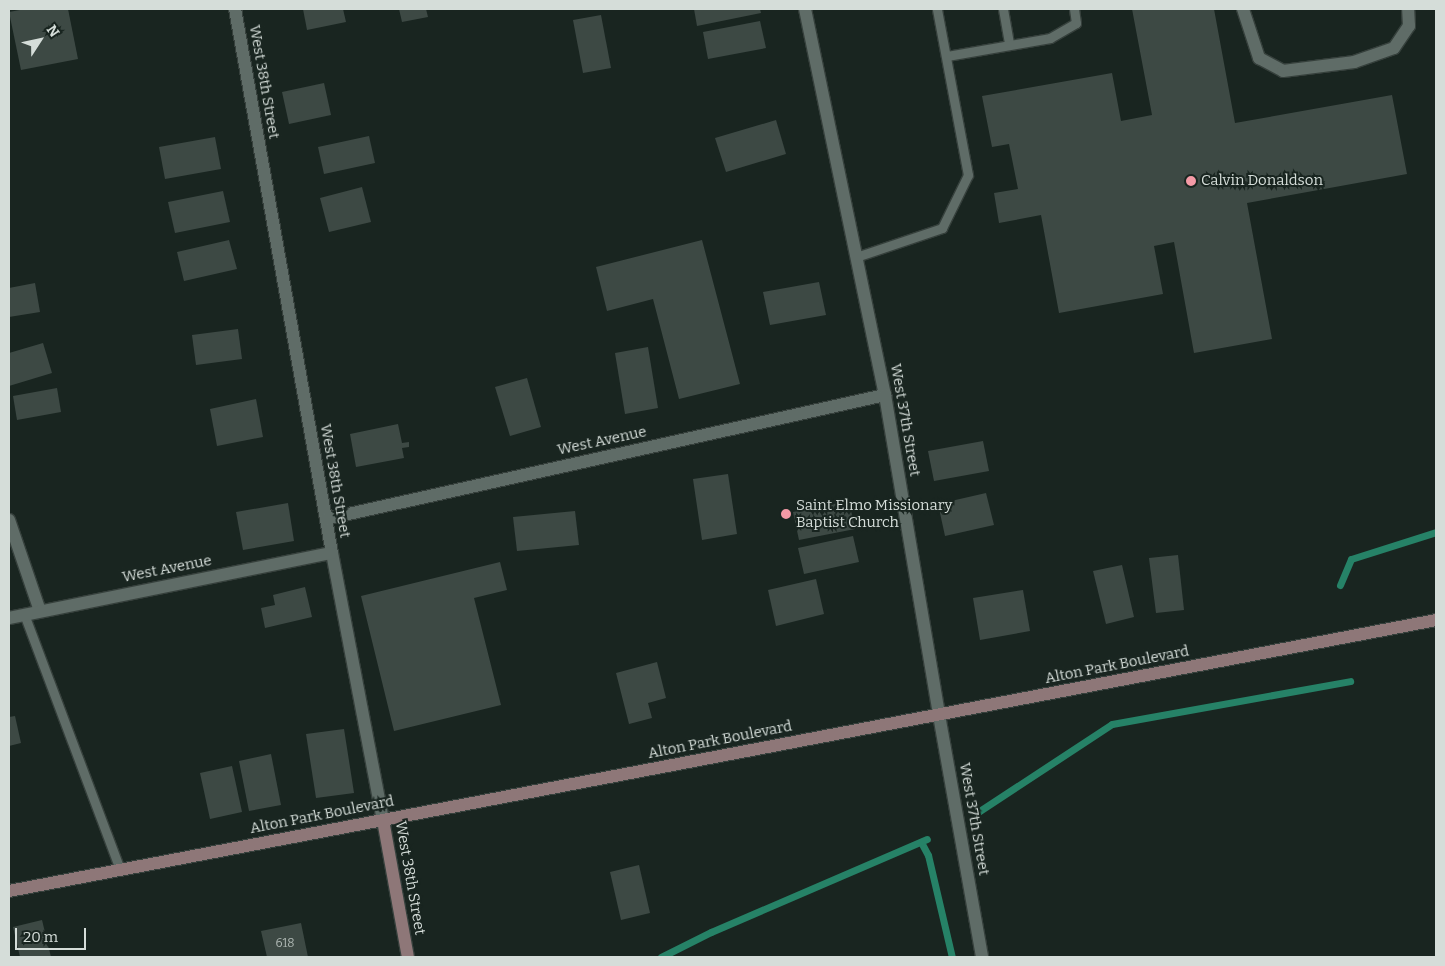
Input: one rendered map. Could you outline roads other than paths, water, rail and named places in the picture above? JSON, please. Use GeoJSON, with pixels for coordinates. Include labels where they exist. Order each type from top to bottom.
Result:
{"type":"FeatureCollection","features":[{"type":"Feature","properties":{"kind":"main road","name":"Alton Park Boulevard"},"geometry":{"type":"LineString","coordinates":[[9,891],[1436,620]]}},
{"type":"Feature","properties":{"kind":"main road","name":"West 38th Street"},"geometry":{"type":"LineString","coordinates":[[383,820],[408,957]]}},
{"type":"Feature","properties":{"kind":"street","name":"West 38th Street"},"geometry":{"type":"LineString","coordinates":[[235,9],[332,553],[383,820]]}},
{"type":"Feature","properties":{"kind":"street","name":"West 37th Street"},"geometry":{"type":"LineString","coordinates":[[805,9],[885,395],[982,957]]}},
{"type":"Feature","properties":{"kind":"street"},"geometry":{"type":"LineString","coordinates":[[1243,9],[1259,58],[1283,72],[1354,62],[1394,48],[1409,26],[1408,9]]}},
{"type":"Feature","properties":{"kind":"street","name":"West Avenue"},"geometry":{"type":"LineString","coordinates":[[326,519],[885,395]]}},
{"type":"Feature","properties":{"kind":"street"},"geometry":{"type":"LineString","coordinates":[[9,520],[40,611]]}},
{"type":"Feature","properties":{"kind":"street","name":"West Avenue"},"geometry":{"type":"LineString","coordinates":[[9,618],[332,553]]}},
{"type":"Feature","properties":{"kind":"lane"},"geometry":{"type":"LineString","coordinates":[[856,257],[942,228],[968,175],[937,9]]}},
{"type":"Feature","properties":{"kind":"lane"},"geometry":{"type":"LineString","coordinates":[[1003,9],[1009,44]]}},
{"type":"Feature","properties":{"kind":"lane"},"geometry":{"type":"LineString","coordinates":[[947,56],[1050,38],[1076,23],[1074,9]]}},
{"type":"Feature","properties":{"kind":"lane"},"geometry":{"type":"LineString","coordinates":[[24,614],[120,870]]}},
{"type":"Feature","properties":{"kind":"waterway"},"geometry":{"type":"LineString","coordinates":[[1340,585],[1351,559],[1436,532]]}},
{"type":"Feature","properties":{"kind":"waterway"},"geometry":{"type":"LineString","coordinates":[[978,812],[1112,724],[1350,681]]}},
{"type":"Feature","properties":{"kind":"waterway"},"geometry":{"type":"LineString","coordinates":[[661,957],[711,932],[927,839]]}},
{"type":"Feature","properties":{"kind":"waterway"},"geometry":{"type":"LineString","coordinates":[[921,842],[928,855],[952,957]]}},
{"type":"Feature","properties":{"kind":"place","name":"Calvin Donaldson"},"geometry":{"type":"Point","coordinates":[1191,181]}},
{"type":"Feature","properties":{"kind":"place","name":"Saint Elmo Missionary Baptist Church"},"geometry":{"type":"Point","coordinates":[786,514]}}]}
